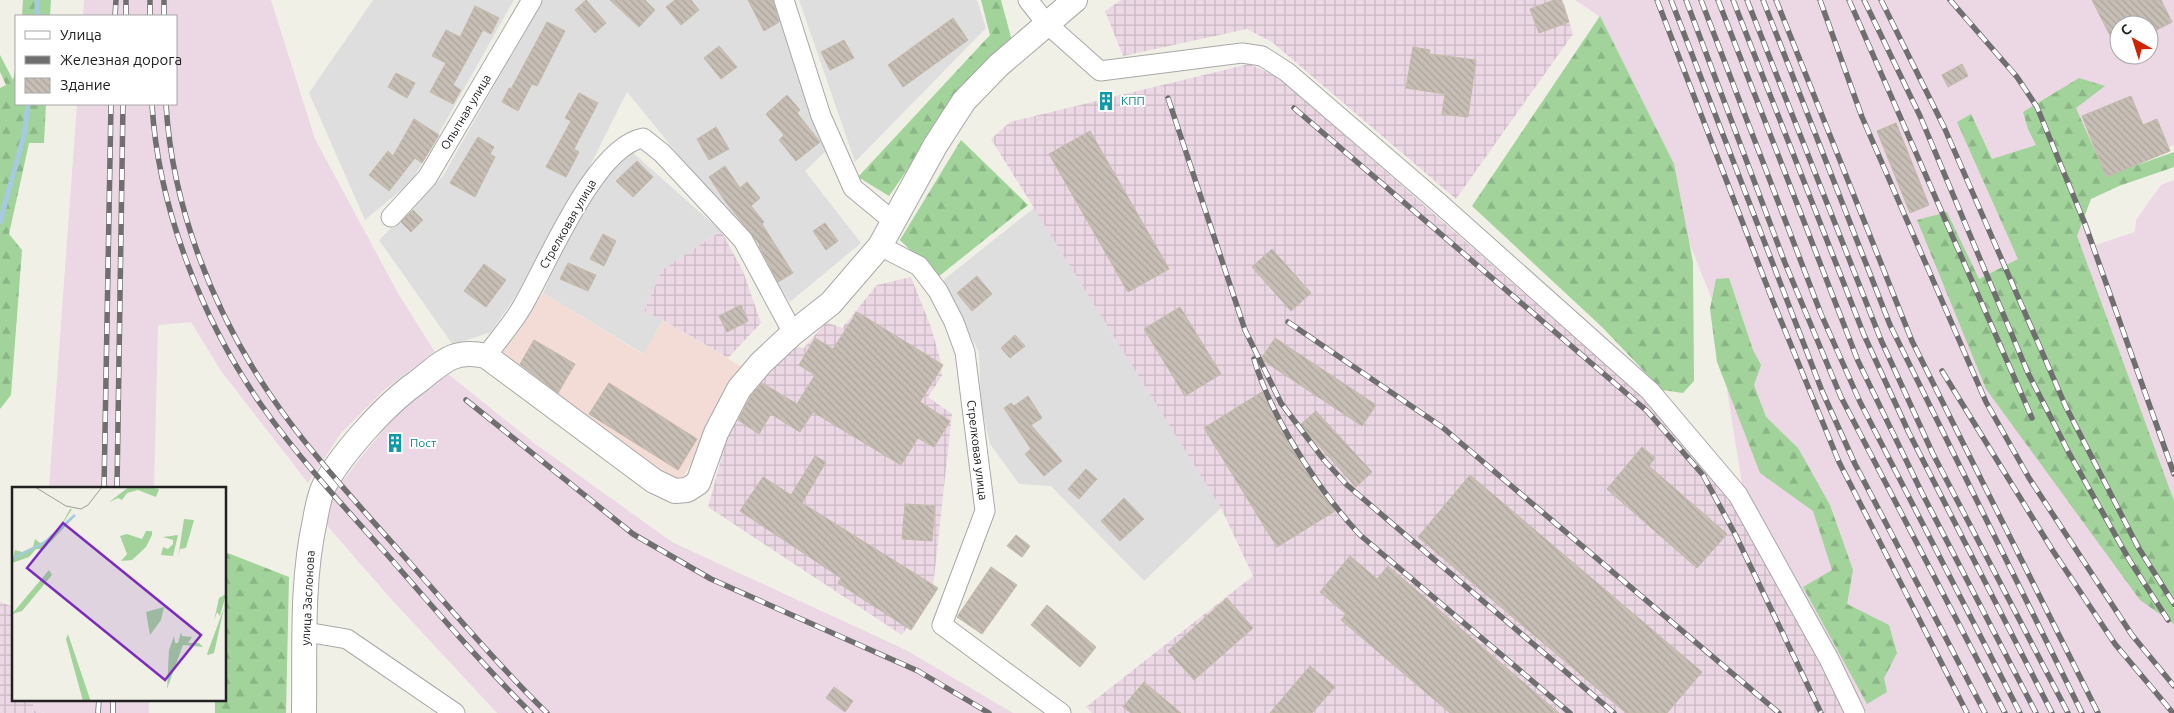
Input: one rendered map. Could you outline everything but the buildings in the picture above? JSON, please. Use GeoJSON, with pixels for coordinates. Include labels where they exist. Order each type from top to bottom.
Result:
{"type":"FeatureCollection","features":[{"type":"Feature","properties":{"kind":"street","name":"Опытная улица"},"geometry":{"type":"LineString","coordinates":[[391,217],[427,178],[532,0]]}},
{"type":"Feature","properties":{"kind":"street"},"geometry":{"type":"LineString","coordinates":[[784,0],[821,116],[853,188],[893,221]]}},
{"type":"Feature","properties":{"kind":"street"},"geometry":{"type":"LineString","coordinates":[[1028,0],[1046,23],[1100,71],[1242,53],[1262,56],[1294,78],[1438,202],[1650,391],[1738,495],[1829,659],[1855,713]]}},
{"type":"Feature","properties":{"kind":"street"},"geometry":{"type":"LineString","coordinates":[[486,356],[654,481],[675,490],[687,490],[698,483],[716,433],[739,389],[793,333],[831,302],[880,246],[935,146],[964,101],[999,65],[1075,0]]}},
{"type":"Feature","properties":{"kind":"street","name":"Стрелковая улица"},"geometry":{"type":"LineString","coordinates":[[486,356],[521,309],[588,184],[624,145],[643,138],[662,153],[743,240],[793,333]]}},
{"type":"Feature","properties":{"kind":"street","name":"Стрелковая улица"},"geometry":{"type":"LineString","coordinates":[[880,246],[919,266],[938,291],[950,314],[965,352],[985,511],[942,625],[1061,713]]}},
{"type":"Feature","properties":{"kind":"street","name":"улица Заслонова"},"geometry":{"type":"LineString","coordinates":[[304,713],[308,557],[318,507],[325,485],[356,442],[391,404],[438,367],[458,354],[469,352],[486,356]]}},
{"type":"Feature","properties":{"kind":"street"},"geometry":{"type":"LineString","coordinates":[[306,632],[347,639],[455,713]]}},
{"type":"Feature","properties":{"kind":"shaded area"},"geometry":{"type":"Polygon","coordinates":[[[84,0],[271,0],[315,139],[399,295],[435,352],[385,389],[341,433],[308,483],[221,371],[191,322],[158,325],[154,487],[49,487],[77,105],[178,105],[178,15],[83,15],[84,0]]]}},
{"type":"Feature","properties":{"kind":"shaded area"},"geometry":{"type":"Polygon","coordinates":[[[373,0],[514,0],[412,181],[365,220],[309,93],[373,0]]]}},
{"type":"Feature","properties":{"kind":"shaded area"},"geometry":{"type":"Polygon","coordinates":[[[543,0],[772,0],[792,49],[826,151],[805,171],[861,243],[790,302],[722,208],[627,92],[549,248],[491,332],[453,345],[379,240],[443,176],[543,0]]]}},
{"type":"Feature","properties":{"kind":"shaded area"},"geometry":{"type":"Polygon","coordinates":[[[799,0],[977,0],[986,28],[855,162],[799,0]]]}},
{"type":"Feature","properties":{"kind":"shaded area"},"geometry":{"type":"Polygon","coordinates":[[[1121,0],[1563,0],[1573,34],[1456,199],[1272,42],[1247,29],[1123,56],[1105,11],[1121,0]]]}},
{"type":"Feature","properties":{"kind":"shaded area"},"geometry":{"type":"Polygon","coordinates":[[[1575,0],[2174,0],[2174,145],[2074,184],[2096,245],[2135,232],[2136,220],[2161,185],[2174,180],[2174,713],[1867,713],[1743,490],[1727,390],[1725,333],[1600,17],[1575,0]]]}},
{"type":"Feature","properties":{"kind":"shaded area"},"geometry":{"type":"Polygon","coordinates":[[[1249,64],[1278,77],[1647,401],[1727,493],[1827,672],[1844,713],[1092,713],[1086,707],[1253,576],[1221,508],[991,139],[1010,122],[1249,64]]]}},
{"type":"Feature","properties":{"kind":"shaded area"},"geometry":{"type":"Polygon","coordinates":[[[631,151],[721,231],[662,270],[644,311],[663,320],[644,354],[543,293],[592,186],[631,151]]]}},
{"type":"Feature","properties":{"kind":"shaded area"},"geometry":{"type":"Polygon","coordinates":[[[1035,207],[1221,508],[1144,581],[1051,486],[1019,484],[990,444],[981,405],[979,352],[941,282],[1035,207]]]}},
{"type":"Feature","properties":{"kind":"shaded area"},"geometry":{"type":"Polygon","coordinates":[[[721,231],[743,271],[761,323],[728,358],[644,311],[662,270],[721,231]]]}},
{"type":"Feature","properties":{"kind":"shaded area"},"geometry":{"type":"Polygon","coordinates":[[[911,277],[931,327],[940,359],[942,376],[928,397],[952,414],[933,587],[902,635],[708,507],[728,434],[755,387],[789,346],[804,348],[826,322],[842,328],[877,285],[911,277]]]}},
{"type":"Feature","properties":{"kind":"shaded area"},"geometry":{"type":"Polygon","coordinates":[[[543,293],[643,354],[663,320],[747,370],[678,485],[495,361],[543,293]]]}},
{"type":"Feature","properties":{"kind":"shaded area"},"geometry":{"type":"Polygon","coordinates":[[[447,373],[534,443],[672,542],[906,650],[1013,713],[497,713],[391,599],[317,514],[405,405],[447,373]]]}},
{"type":"Feature","properties":{"kind":"shaded area"},"geometry":{"type":"Polygon","coordinates":[[[0,602],[12,606],[12,700],[35,700],[32,710],[46,713],[0,713],[0,602]]]}},
{"type":"Feature","properties":{"kind":"shaded area"},"geometry":{"type":"Polygon","coordinates":[[[35,700],[149,700],[149,713],[46,713],[32,710],[35,700]]]}},
{"type":"Feature","properties":{"kind":"green space"},"geometry":{"type":"Polygon","coordinates":[[[23,0],[51,0],[50,15],[22,15],[23,0]]]}},
{"type":"Feature","properties":{"kind":"green space"},"geometry":{"type":"Polygon","coordinates":[[[981,0],[1001,0],[1012,41],[951,107],[889,196],[858,177],[990,35],[981,0]]]}},
{"type":"Feature","properties":{"kind":"green space"},"geometry":{"type":"Polygon","coordinates":[[[1600,16],[1674,164],[1693,262],[1694,381],[1683,393],[1662,390],[1602,327],[1472,206],[1600,16]]]}},
{"type":"Feature","properties":{"kind":"green space"},"geometry":{"type":"Polygon","coordinates":[[[0,55],[13,80],[15,71],[15,105],[46,105],[44,143],[29,143],[9,234],[22,250],[11,395],[0,409],[0,88],[6,85],[0,72],[0,55]]]}},
{"type":"Feature","properties":{"kind":"green space"},"geometry":{"type":"Polygon","coordinates":[[[2079,78],[2105,86],[2076,108],[2106,176],[2174,152],[2174,167],[2119,186],[2091,199],[2077,236],[2174,501],[2174,624],[2140,600],[1986,389],[1917,220],[1947,212],[1979,279],[2018,259],[1957,122],[1971,114],[1992,159],[2036,145],[2028,129],[2023,112],[2079,78]]]}},
{"type":"Feature","properties":{"kind":"green space"},"geometry":{"type":"Polygon","coordinates":[[[961,140],[1028,205],[938,277],[900,240],[961,140]]]}},
{"type":"Feature","properties":{"kind":"green space"},"geometry":{"type":"Polygon","coordinates":[[[1729,278],[1753,350],[1761,365],[1754,385],[1766,417],[1798,448],[1830,505],[1853,570],[1847,604],[1889,625],[1897,653],[1884,678],[1887,692],[1867,704],[1803,587],[1832,570],[1813,511],[1760,473],[1717,362],[1710,309],[1716,279],[1729,278]]]}},
{"type":"Feature","properties":{"kind":"green space"},"geometry":{"type":"Polygon","coordinates":[[[226,552],[289,577],[286,713],[215,713],[215,700],[226,700],[226,552]]]}},
{"type":"Feature","properties":{"kind":"waterway"},"geometry":{"type":"LineString","coordinates":[[37,0],[37,15]]}},
{"type":"Feature","properties":{"kind":"waterway"},"geometry":{"type":"LineString","coordinates":[[0,222],[24,135],[28,105]]}},
{"type":"Feature","properties":{"kind":"railway"},"geometry":{"type":"LineString","coordinates":[[115,15],[116,0]]}},
{"type":"Feature","properties":{"kind":"railway"},"geometry":{"type":"LineString","coordinates":[[126,0],[126,15]]}},
{"type":"Feature","properties":{"kind":"railway"},"geometry":{"type":"LineString","coordinates":[[150,0],[150,15]]}},
{"type":"Feature","properties":{"kind":"railway"},"geometry":{"type":"LineString","coordinates":[[164,0],[164,15]]}},
{"type":"Feature","properties":{"kind":"railway"},"geometry":{"type":"LineString","coordinates":[[1657,0],[1772,299],[1839,462],[1967,713]]}},
{"type":"Feature","properties":{"kind":"railway"},"geometry":{"type":"LineString","coordinates":[[1671,0],[1822,391],[1855,464],[1985,713]]}},
{"type":"Feature","properties":{"kind":"railway"},"geometry":{"type":"LineString","coordinates":[[1686,0],[1785,263],[1841,397],[2005,713]]}},
{"type":"Feature","properties":{"kind":"railway"},"geometry":{"type":"LineString","coordinates":[[1701,0],[1821,314],[1860,402],[2020,713]]}},
{"type":"Feature","properties":{"kind":"railway"},"geometry":{"type":"LineString","coordinates":[[1718,0],[1858,361],[1922,493],[2036,713]]}},
{"type":"Feature","properties":{"kind":"railway"},"geometry":{"type":"LineString","coordinates":[[1733,0],[1864,335],[1909,433],[2052,713]]}},
{"type":"Feature","properties":{"kind":"railway"},"geometry":{"type":"LineString","coordinates":[[1747,0],[1881,340],[1933,454],[2068,713]]}},
{"type":"Feature","properties":{"kind":"railway"},"geometry":{"type":"LineString","coordinates":[[1763,0],[1890,325],[2082,713]]}},
{"type":"Feature","properties":{"kind":"railway"},"geometry":{"type":"LineString","coordinates":[[1776,0],[1912,341],[2098,713]]}},
{"type":"Feature","properties":{"kind":"railway"},"geometry":{"type":"LineString","coordinates":[[1820,0],[1862,117],[1986,402],[2029,478],[2132,635],[2174,686]]}},
{"type":"Feature","properties":{"kind":"railway"},"geometry":{"type":"LineString","coordinates":[[1849,0],[2032,418]]}},
{"type":"Feature","properties":{"kind":"railway"},"geometry":{"type":"LineString","coordinates":[[1864,0],[1920,116],[2028,373],[2069,453],[2130,561],[2168,620]]}},
{"type":"Feature","properties":{"kind":"railway"},"geometry":{"type":"LineString","coordinates":[[1881,0],[1944,127],[2066,407],[2138,547],[2174,604]]}},
{"type":"Feature","properties":{"kind":"railway"},"geometry":{"type":"LineString","coordinates":[[1950,0],[2017,77],[2037,107],[2085,224],[2174,474]]}},
{"type":"Feature","properties":{"kind":"railway"},"geometry":{"type":"LineString","coordinates":[[1168,98],[1245,330],[1281,403],[1324,460],[1347,485],[1614,713]]}},
{"type":"Feature","properties":{"kind":"railway"},"geometry":{"type":"LineString","coordinates":[[104,487],[111,105]]}},
{"type":"Feature","properties":{"kind":"railway"},"geometry":{"type":"LineString","coordinates":[[117,487],[123,105]]}},
{"type":"Feature","properties":{"kind":"railway"},"geometry":{"type":"LineString","coordinates":[[152,105],[163,183],[174,223],[202,300],[240,373],[292,446],[324,484],[495,676],[531,713]]}},
{"type":"Feature","properties":{"kind":"railway"},"geometry":{"type":"LineString","coordinates":[[166,105],[170,143],[177,181],[199,257],[231,329],[250,363],[286,417],[334,477],[491,655],[547,713]]}},
{"type":"Feature","properties":{"kind":"railway"},"geometry":{"type":"LineString","coordinates":[[1294,108],[1647,411],[1703,475],[1735,534],[1821,713]]}},
{"type":"Feature","properties":{"kind":"railway"},"geometry":{"type":"LineString","coordinates":[[1288,322],[1442,427],[1779,713]]}},
{"type":"Feature","properties":{"kind":"railway"},"geometry":{"type":"LineString","coordinates":[[1254,359],[1272,405],[1284,429],[1313,475],[1360,535],[1570,713]]}},
{"type":"Feature","properties":{"kind":"railway"},"geometry":{"type":"LineString","coordinates":[[1942,371],[2053,551],[2115,644],[2173,713]]}},
{"type":"Feature","properties":{"kind":"railway"},"geometry":{"type":"LineString","coordinates":[[466,400],[633,534],[711,579],[918,671],[989,713]]}},
{"type":"Feature","properties":{"kind":"railway"},"geometry":{"type":"LineString","coordinates":[[98,713],[99,700]]}},
{"type":"Feature","properties":{"kind":"railway"},"geometry":{"type":"LineString","coordinates":[[113,700],[113,713]]}},
{"type":"Feature","properties":{"kind":"place","name":"КПП"},"geometry":{"type":"Point","coordinates":[1106,101]}},
{"type":"Feature","properties":{"kind":"place","name":"Пост"},"geometry":{"type":"Point","coordinates":[395,443]}}]}
